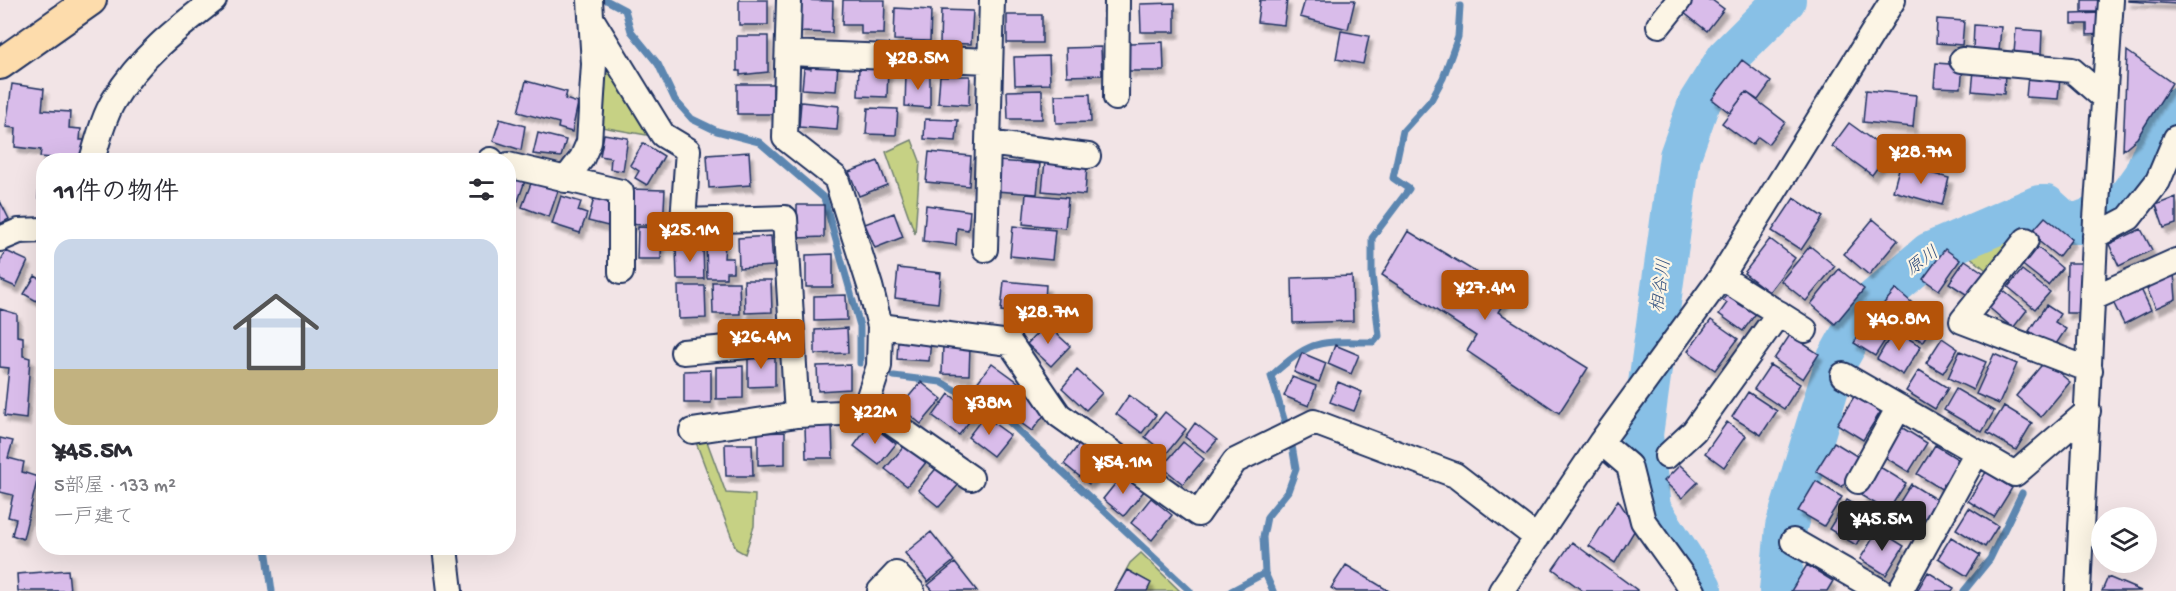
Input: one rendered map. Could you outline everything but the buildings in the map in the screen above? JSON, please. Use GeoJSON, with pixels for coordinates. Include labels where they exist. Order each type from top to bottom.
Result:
{"type":"FeatureCollection","features":[{"type":"Feature","properties":{"kind":"main road"},"geometry":{"type":"LineString","coordinates":[[0,64],[91,0]]}},
{"type":"Feature","properties":{"kind":"street"},"geometry":{"type":"LineString","coordinates":[[94,153],[113,101],[135,70],[163,38],[214,0]]}},
{"type":"Feature","properties":{"kind":"street"},"geometry":{"type":"LineString","coordinates":[[692,431],[797,415],[864,412],[879,366],[880,326],[870,286],[836,178],[785,138],[789,0]]}},
{"type":"Feature","properties":{"kind":"street"},"geometry":{"type":"LineString","coordinates":[[985,249],[992,0]]}},
{"type":"Feature","properties":{"kind":"street"},"geometry":{"type":"LineString","coordinates":[[1116,98],[1117,0]]}},
{"type":"Feature","properties":{"kind":"street"},"geometry":{"type":"LineString","coordinates":[[1659,26],[1679,0]]}},
{"type":"Feature","properties":{"kind":"street"},"geometry":{"type":"LineString","coordinates":[[1501,591],[1601,442],[1721,277],[1893,0]]}},
{"type":"Feature","properties":{"kind":"street"},"geometry":{"type":"LineString","coordinates":[[2078,591],[2096,224],[2111,0]]}},
{"type":"Feature","properties":{"kind":"street"},"geometry":{"type":"LineString","coordinates":[[565,180],[582,158],[588,142],[594,64],[591,9]]}},
{"type":"Feature","properties":{"kind":"street"},"geometry":{"type":"LineString","coordinates":[[591,9],[663,135],[688,150],[682,221],[785,218],[797,415]]}},
{"type":"Feature","properties":{"kind":"street"},"geometry":{"type":"LineString","coordinates":[[788,53],[990,61]]}},
{"type":"Feature","properties":{"kind":"street"},"geometry":{"type":"LineString","coordinates":[[1962,60],[2072,70],[2104,98]]}},
{"type":"Feature","properties":{"kind":"street"},"geometry":{"type":"LineString","coordinates":[[2096,224],[2129,218],[2158,181],[2176,138]]}},
{"type":"Feature","properties":{"kind":"street"},"geometry":{"type":"LineString","coordinates":[[988,143],[1088,156]]}},
{"type":"Feature","properties":{"kind":"street"},"geometry":{"type":"LineString","coordinates":[[516,167],[621,192],[621,272]]}},
{"type":"Feature","properties":{"kind":"street"},"geometry":{"type":"LineString","coordinates":[[0,239],[19,231],[36,230]]}},
{"type":"Feature","properties":{"kind":"street"},"geometry":{"type":"LineString","coordinates":[[2026,240],[1962,321],[2090,370]]}},
{"type":"Feature","properties":{"kind":"street"},"geometry":{"type":"LineString","coordinates":[[2093,298],[2176,261]]}},
{"type":"Feature","properties":{"kind":"street"},"geometry":{"type":"LineString","coordinates":[[1721,277],[1805,330]]}},
{"type":"Feature","properties":{"kind":"street"},"geometry":{"type":"LineString","coordinates":[[1667,456],[1694,431],[1779,313]]}},
{"type":"Feature","properties":{"kind":"street"},"geometry":{"type":"LineString","coordinates":[[880,326],[1010,343],[1059,415],[1198,514],[1234,461],[1314,422],[1455,475],[1537,538]]}},
{"type":"Feature","properties":{"kind":"street"},"geometry":{"type":"LineString","coordinates":[[683,352],[792,342]]}},
{"type":"Feature","properties":{"kind":"street"},"geometry":{"type":"LineString","coordinates":[[1843,375],[2015,474],[2088,411]]}},
{"type":"Feature","properties":{"kind":"street"},"geometry":{"type":"LineString","coordinates":[[866,405],[971,478]]}},
{"type":"Feature","properties":{"kind":"street"},"geometry":{"type":"LineString","coordinates":[[1858,481],[1899,407]]}},
{"type":"Feature","properties":{"kind":"street"},"geometry":{"type":"LineString","coordinates":[[1601,442],[1629,466],[1643,521],[1693,591]]}},
{"type":"Feature","properties":{"kind":"street"},"geometry":{"type":"LineString","coordinates":[[1900,591],[1977,452]]}},
{"type":"Feature","properties":{"kind":"street"},"geometry":{"type":"LineString","coordinates":[[1793,540],[1880,591]]}},
{"type":"Feature","properties":{"kind":"street"},"geometry":{"type":"LineString","coordinates":[[446,555],[450,591]]}},
{"type":"Feature","properties":{"kind":"street"},"geometry":{"type":"LineString","coordinates":[[880,591],[896,574],[912,591]]}},
{"type":"Feature","properties":{"kind":"green space"},"geometry":{"type":"Polygon","coordinates":[[[600,52],[652,136],[602,127],[600,52]]]}},
{"type":"Feature","properties":{"kind":"green space"},"geometry":{"type":"Polygon","coordinates":[[[912,140],[920,161],[915,234],[886,152],[912,140]]]}},
{"type":"Feature","properties":{"kind":"green space"},"geometry":{"type":"Polygon","coordinates":[[[2026,224],[1986,270],[1962,250],[2026,224]]]}},
{"type":"Feature","properties":{"kind":"green space"},"geometry":{"type":"Polygon","coordinates":[[[705,436],[726,493],[755,495],[754,526],[745,554],[736,549],[694,437],[705,436]]]}},
{"type":"Feature","properties":{"kind":"green space"},"geometry":{"type":"Polygon","coordinates":[[[1141,553],[1180,591],[1115,591],[1130,563],[1141,553]]]}},
{"type":"Feature","properties":{"kind":"waterway"},"geometry":{"type":"LineString","coordinates":[[606,0],[625,10],[631,31],[658,64],[675,100],[692,119],[717,131],[759,142],[824,198],[860,326],[860,363]]}},
{"type":"Feature","properties":{"kind":"waterway","name":"相谷川"},"geometry":{"type":"LineString","coordinates":[[1701,588],[1650,509],[1642,435],[1680,156],[1699,103],[1728,57],[1785,0]]}},
{"type":"Feature","properties":{"kind":"waterway"},"geometry":{"type":"LineString","coordinates":[[1287,429],[1271,376],[1297,354],[1318,344],[1374,342],[1379,336],[1372,274],[1372,238],[1409,189],[1393,178],[1403,131],[1431,100],[1443,78],[1458,37],[1460,6]]}},
{"type":"Feature","properties":{"kind":"waterway","name":"原川"},"geometry":{"type":"LineString","coordinates":[[1780,591],[1786,527],[1836,362],[1866,308],[1930,253],[2039,206],[2046,206],[2065,223],[2079,223],[2122,207],[2144,176],[2169,114],[2176,109]]}},
{"type":"Feature","properties":{"kind":"waterway"},"geometry":{"type":"LineString","coordinates":[[894,376],[941,382],[1007,420],[1190,591]]}},
{"type":"Feature","properties":{"kind":"waterway"},"geometry":{"type":"LineString","coordinates":[[1265,573],[1263,537],[1267,517],[1288,491],[1296,469],[1291,440]]}},
{"type":"Feature","properties":{"kind":"waterway"},"geometry":{"type":"LineString","coordinates":[[1964,591],[1990,559],[2022,493]]}},
{"type":"Feature","properties":{"kind":"waterway"},"geometry":{"type":"LineString","coordinates":[[267,555],[272,591]]}},
{"type":"Feature","properties":{"kind":"waterway"},"geometry":{"type":"LineString","coordinates":[[1231,591],[1265,573],[1273,591]]}}]}
